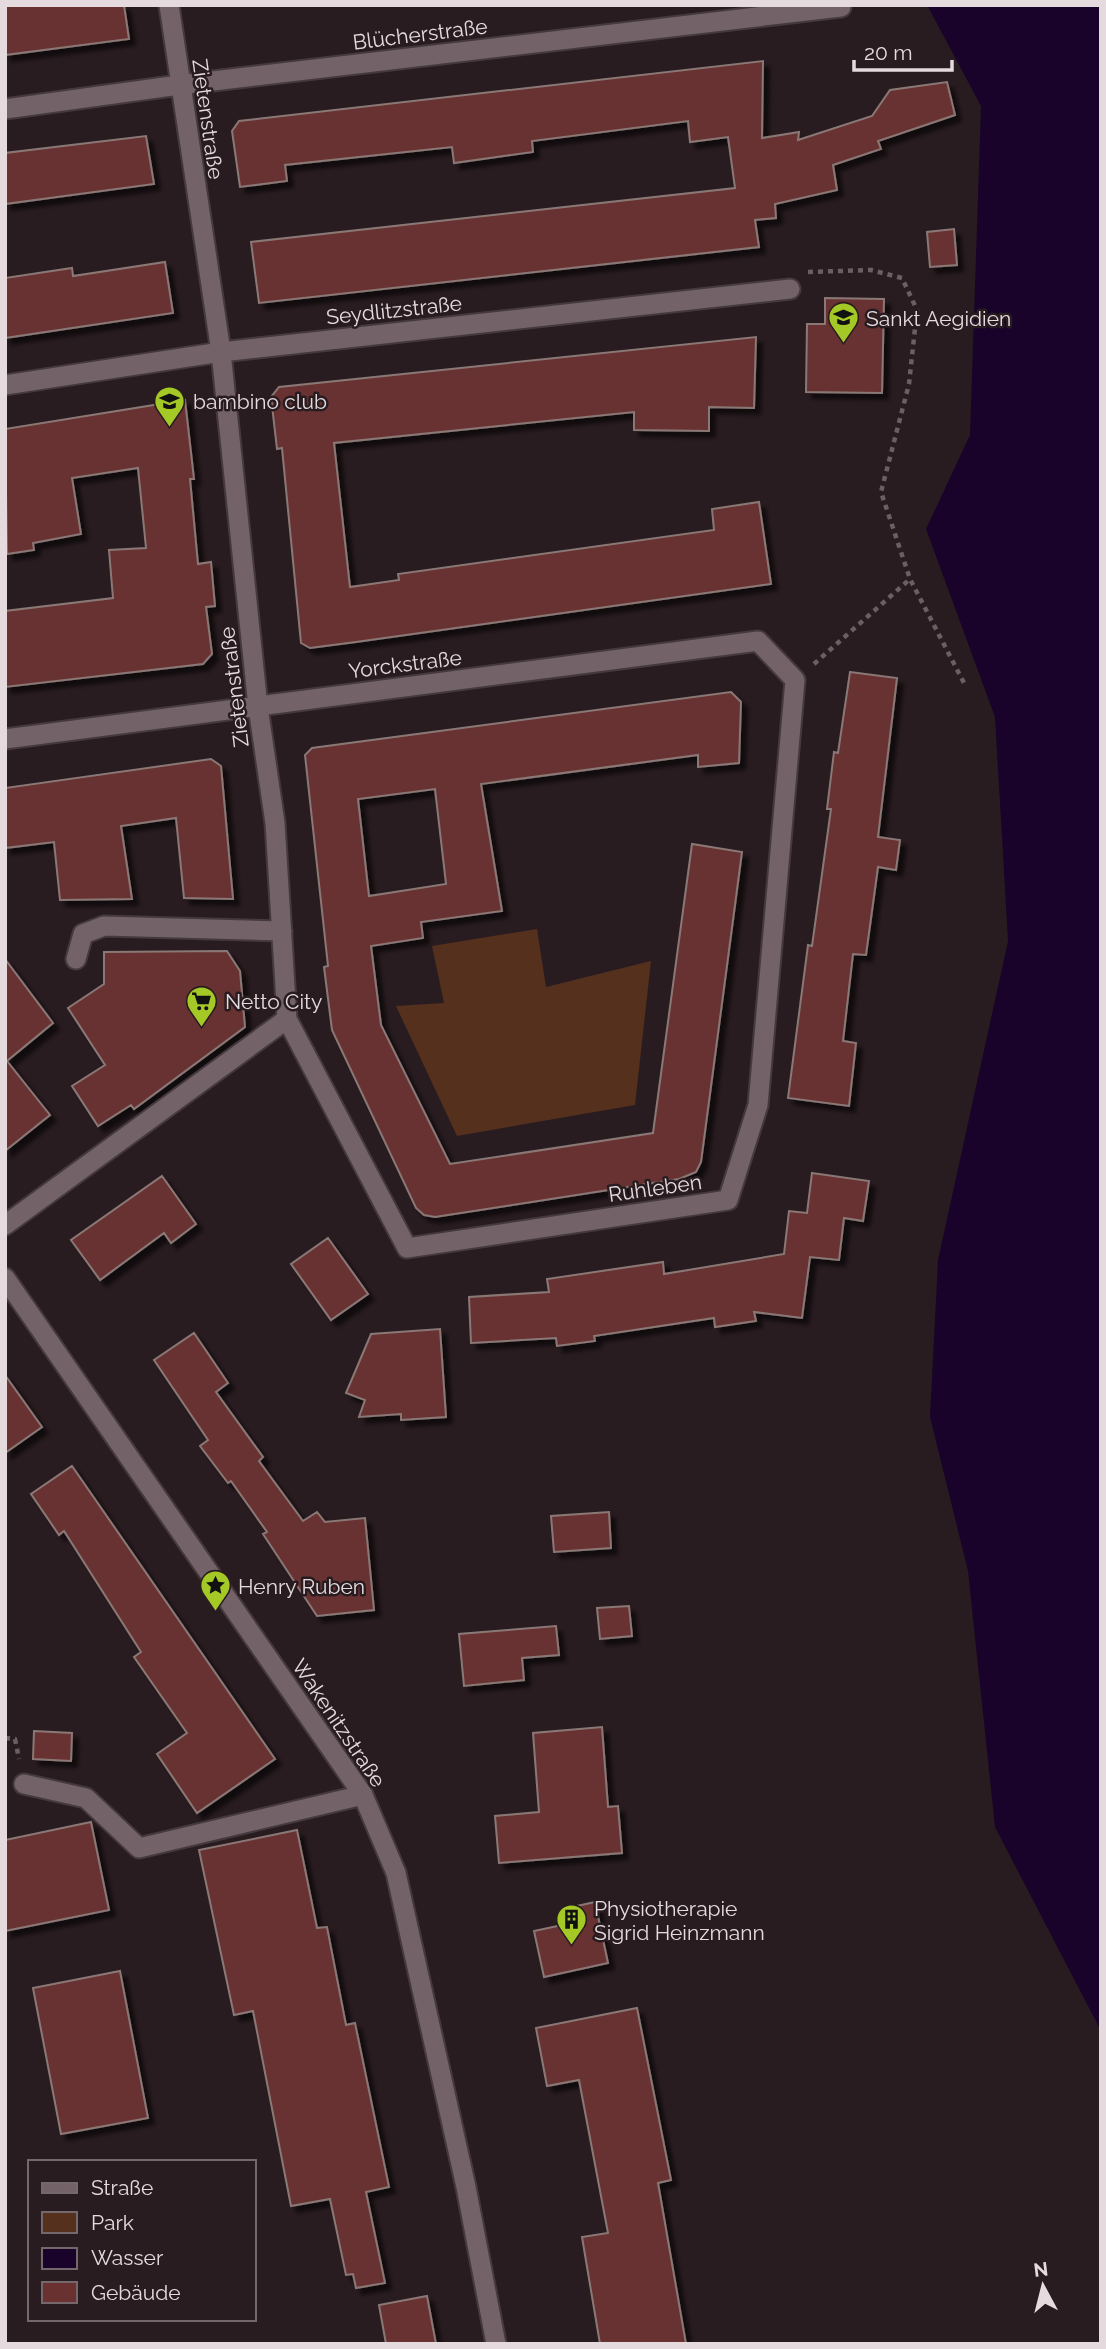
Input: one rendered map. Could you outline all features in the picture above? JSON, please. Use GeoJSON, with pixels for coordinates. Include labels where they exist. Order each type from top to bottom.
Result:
{"type":"FeatureCollection","features":[{"type":"Feature","properties":{"kind":"street","name":"Zietenstraße"},"geometry":{"type":"LineString","coordinates":[[169,5],[221,352],[258,707],[275,823],[287,1019]]}},
{"type":"Feature","properties":{"kind":"street","name":"Blücherstraße"},"geometry":{"type":"LineString","coordinates":[[5,109],[179,85],[841,7]]}},
{"type":"Feature","properties":{"kind":"street","name":"Seydlitzstraße"},"geometry":{"type":"LineString","coordinates":[[5,385],[221,352],[790,289]]}},
{"type":"Feature","properties":{"kind":"street","name":"Yorckstraße"},"geometry":{"type":"LineString","coordinates":[[5,739],[758,641],[795,680]]}},
{"type":"Feature","properties":{"kind":"street","name":"Ruhleben"},"geometry":{"type":"LineString","coordinates":[[287,1019],[407,1248],[728,1200],[758,1105],[795,680]]}},
{"type":"Feature","properties":{"kind":"street"},"geometry":{"type":"LineString","coordinates":[[76,959],[83,934],[104,926],[282,931]]}},
{"type":"Feature","properties":{"kind":"street"},"geometry":{"type":"LineString","coordinates":[[5,1225],[287,1019]]}},
{"type":"Feature","properties":{"kind":"street","name":"Wakenitzstraße"},"geometry":{"type":"LineString","coordinates":[[5,1279],[363,1796],[396,1873],[466,2187],[496,2344]]}},
{"type":"Feature","properties":{"kind":"street"},"geometry":{"type":"LineString","coordinates":[[24,1784],[86,1798],[139,1848],[363,1796]]}},
{"type":"Feature","properties":{"kind":"path"},"geometry":{"type":"LineString","coordinates":[[790,289],[807,272],[871,270],[902,278],[917,310],[909,384],[881,492],[910,579],[964,683]]}},
{"type":"Feature","properties":{"kind":"path"},"geometry":{"type":"LineString","coordinates":[[827,653],[910,579]]}},
{"type":"Feature","properties":{"kind":"green space"},"geometry":{"type":"Polygon","coordinates":[[[537,929],[546,987],[651,961],[635,1105],[457,1136],[396,1006],[444,1003],[432,946],[537,929]]]}},
{"type":"Feature","properties":{"kind":"water"},"geometry":{"type":"Polygon","coordinates":[[[927,5],[1101,5],[1101,2031],[995,1827],[968,1571],[930,1417],[938,1260],[1008,941],[995,717],[926,529],[970,435],[981,106],[927,5]]]}},
{"type":"Feature","properties":{"kind":"building"},"geometry":{"type":"Polygon","coordinates":[[[5,5],[124,5],[129,39],[5,55],[5,5]]]}},
{"type":"Feature","properties":{"kind":"building"},"geometry":{"type":"Polygon","coordinates":[[[763,61],[762,138],[799,132],[798,140],[872,116],[890,90],[947,82],[955,115],[878,141],[881,149],[833,165],[837,190],[775,204],[776,218],[755,220],[759,247],[259,303],[251,242],[735,188],[728,137],[690,142],[688,121],[532,141],[533,152],[454,163],[452,147],[285,165],[287,181],[240,187],[232,131],[239,121],[763,61]]]}},
{"type":"Feature","properties":{"kind":"building"},"geometry":{"type":"Polygon","coordinates":[[[146,136],[154,184],[5,204],[5,153],[146,136]]]}},
{"type":"Feature","properties":{"kind":"building"},"geometry":{"type":"Polygon","coordinates":[[[954,229],[957,265],[930,267],[927,232],[954,229]]]}},
{"type":"Feature","properties":{"kind":"building"},"geometry":{"type":"Polygon","coordinates":[[[165,262],[173,313],[5,338],[5,278],[72,268],[73,276],[165,262]]]}},
{"type":"Feature","properties":{"kind":"building"},"geometry":{"type":"Polygon","coordinates":[[[825,298],[884,299],[882,393],[806,392],[807,324],[825,324],[825,298]]]}},
{"type":"Feature","properties":{"kind":"building"},"geometry":{"type":"Polygon","coordinates":[[[756,337],[754,408],[709,407],[709,431],[634,430],[634,412],[334,443],[350,587],[399,580],[398,574],[714,530],[712,509],[759,502],[771,584],[310,648],[301,643],[282,448],[277,449],[271,397],[279,387],[756,337]]]}},
{"type":"Feature","properties":{"kind":"building"},"geometry":{"type":"Polygon","coordinates":[[[185,400],[194,479],[190,479],[198,564],[211,562],[215,606],[206,607],[212,654],[203,664],[5,687],[5,611],[113,598],[109,550],[146,548],[138,468],[72,478],[81,534],[33,543],[34,550],[7,554],[5,429],[185,400]]]}},
{"type":"Feature","properties":{"kind":"building"},"geometry":{"type":"Polygon","coordinates":[[[850,672],[897,678],[878,837],[900,840],[896,870],[878,867],[866,955],[853,954],[843,1041],[856,1043],[849,1106],[788,1098],[808,945],[812,946],[831,809],[827,809],[834,752],[838,753],[850,672]]]}},
{"type":"Feature","properties":{"kind":"building"},"geometry":{"type":"Polygon","coordinates":[[[731,692],[741,702],[739,763],[698,767],[698,755],[481,784],[502,911],[421,922],[423,938],[371,946],[381,1025],[450,1164],[653,1133],[692,844],[742,852],[701,1162],[696,1172],[679,1179],[435,1217],[424,1215],[416,1208],[332,1030],[324,967],[328,966],[305,755],[312,748],[731,692]],[[435,789],[358,799],[369,896],[446,884],[435,789]]]}},
{"type":"Feature","properties":{"kind":"building"},"geometry":{"type":"Polygon","coordinates":[[[211,759],[221,766],[233,899],[184,898],[176,818],[121,826],[132,899],[60,900],[54,842],[5,848],[5,788],[211,759]]]}},
{"type":"Feature","properties":{"kind":"building"},"geometry":{"type":"Polygon","coordinates":[[[227,951],[240,971],[245,1027],[134,1109],[131,1105],[98,1126],[72,1086],[105,1065],[68,1008],[104,984],[104,952],[227,951]]]}},
{"type":"Feature","properties":{"kind":"building"},"geometry":{"type":"Polygon","coordinates":[[[5,959],[53,1023],[7,1061],[50,1115],[5,1151],[5,959]]]}},
{"type":"Feature","properties":{"kind":"building"},"geometry":{"type":"Polygon","coordinates":[[[812,1173],[869,1181],[863,1221],[844,1218],[839,1260],[810,1257],[802,1318],[754,1312],[756,1321],[715,1327],[714,1318],[594,1336],[595,1341],[557,1346],[556,1338],[471,1343],[469,1297],[549,1292],[547,1279],[663,1262],[664,1274],[784,1254],[789,1211],[807,1213],[812,1173]]]}},
{"type":"Feature","properties":{"kind":"building"},"geometry":{"type":"Polygon","coordinates":[[[162,1176],[196,1224],[171,1243],[164,1233],[100,1280],[71,1240],[162,1176]]]}},
{"type":"Feature","properties":{"kind":"building"},"geometry":{"type":"Polygon","coordinates":[[[328,1238],[368,1294],[331,1320],[291,1264],[328,1238]]]}},
{"type":"Feature","properties":{"kind":"building"},"geometry":{"type":"Polygon","coordinates":[[[440,1329],[446,1417],[401,1420],[401,1414],[359,1417],[365,1400],[346,1393],[371,1334],[440,1329]]]}},
{"type":"Feature","properties":{"kind":"building"},"geometry":{"type":"Polygon","coordinates":[[[194,1333],[228,1383],[216,1392],[263,1457],[259,1461],[303,1521],[317,1512],[325,1522],[365,1518],[374,1610],[317,1616],[263,1534],[267,1532],[231,1481],[228,1483],[200,1446],[208,1440],[154,1360],[194,1333]]]}},
{"type":"Feature","properties":{"kind":"building"},"geometry":{"type":"Polygon","coordinates":[[[5,1375],[42,1427],[5,1453],[5,1375]]]}},
{"type":"Feature","properties":{"kind":"building"},"geometry":{"type":"Polygon","coordinates":[[[72,1466],[275,1759],[197,1813],[157,1754],[187,1733],[134,1657],[141,1652],[64,1531],[59,1535],[31,1494],[72,1466]]]}},
{"type":"Feature","properties":{"kind":"building"},"geometry":{"type":"Polygon","coordinates":[[[609,1512],[611,1548],[554,1552],[551,1516],[609,1512]]]}},
{"type":"Feature","properties":{"kind":"building"},"geometry":{"type":"Polygon","coordinates":[[[629,1606],[632,1636],[600,1639],[597,1608],[629,1606]]]}},
{"type":"Feature","properties":{"kind":"building"},"geometry":{"type":"Polygon","coordinates":[[[556,1626],[559,1655],[522,1658],[524,1680],[464,1686],[459,1634],[556,1626]]]}},
{"type":"Feature","properties":{"kind":"building"},"geometry":{"type":"Polygon","coordinates":[[[602,1727],[608,1807],[618,1806],[622,1853],[499,1863],[495,1816],[539,1812],[533,1733],[602,1727]]]}},
{"type":"Feature","properties":{"kind":"building"},"geometry":{"type":"Polygon","coordinates":[[[34,1731],[72,1733],[71,1761],[33,1759],[34,1731]]]}},
{"type":"Feature","properties":{"kind":"building"},"geometry":{"type":"Polygon","coordinates":[[[91,1822],[109,1910],[5,1931],[5,1840],[91,1822]]]}},
{"type":"Feature","properties":{"kind":"building"},"geometry":{"type":"Polygon","coordinates":[[[297,1830],[317,1928],[327,1927],[346,2025],[355,2023],[389,2187],[366,2192],[385,2283],[356,2288],[353,2274],[346,2275],[330,2199],[291,2206],[253,2011],[234,2015],[199,1850],[297,1830]]]}},
{"type":"Feature","properties":{"kind":"building","name":"Physiotherapie Sigrid Heinzmann"},"geometry":{"type":"Polygon","coordinates":[[[595,1902],[608,1963],[544,1977],[534,1931],[567,1924],[563,1909],[595,1902]]]}},
{"type":"Feature","properties":{"kind":"building"},"geometry":{"type":"Polygon","coordinates":[[[120,1971],[148,2118],[61,2134],[33,1988],[120,1971]]]}},
{"type":"Feature","properties":{"kind":"building"},"geometry":{"type":"Polygon","coordinates":[[[637,2008],[671,2180],[658,2183],[686,2344],[600,2344],[582,2237],[608,2233],[579,2080],[547,2086],[536,2028],[637,2008]]]}},
{"type":"Feature","properties":{"kind":"building"},"geometry":{"type":"Polygon","coordinates":[[[427,2296],[436,2344],[386,2344],[379,2305],[427,2296]]]}},
{"type":"Feature","properties":{"kind":"place","name":"Sankt Aegidien"},"geometry":{"type":"Point","coordinates":[843,345]}},
{"type":"Feature","properties":{"kind":"place","name":"bambino club"},"geometry":{"type":"Point","coordinates":[170,428]}},
{"type":"Feature","properties":{"kind":"place","name":"Netto City"},"geometry":{"type":"Point","coordinates":[202,1028]}},
{"type":"Feature","properties":{"kind":"place","name":"Henry Ruben"},"geometry":{"type":"Point","coordinates":[215,1613]}},
{"type":"Feature","properties":{"kind":"place","name":"Physiotherapie Sigrid Heinzmann"},"geometry":{"type":"Point","coordinates":[571,1947]}}]}
